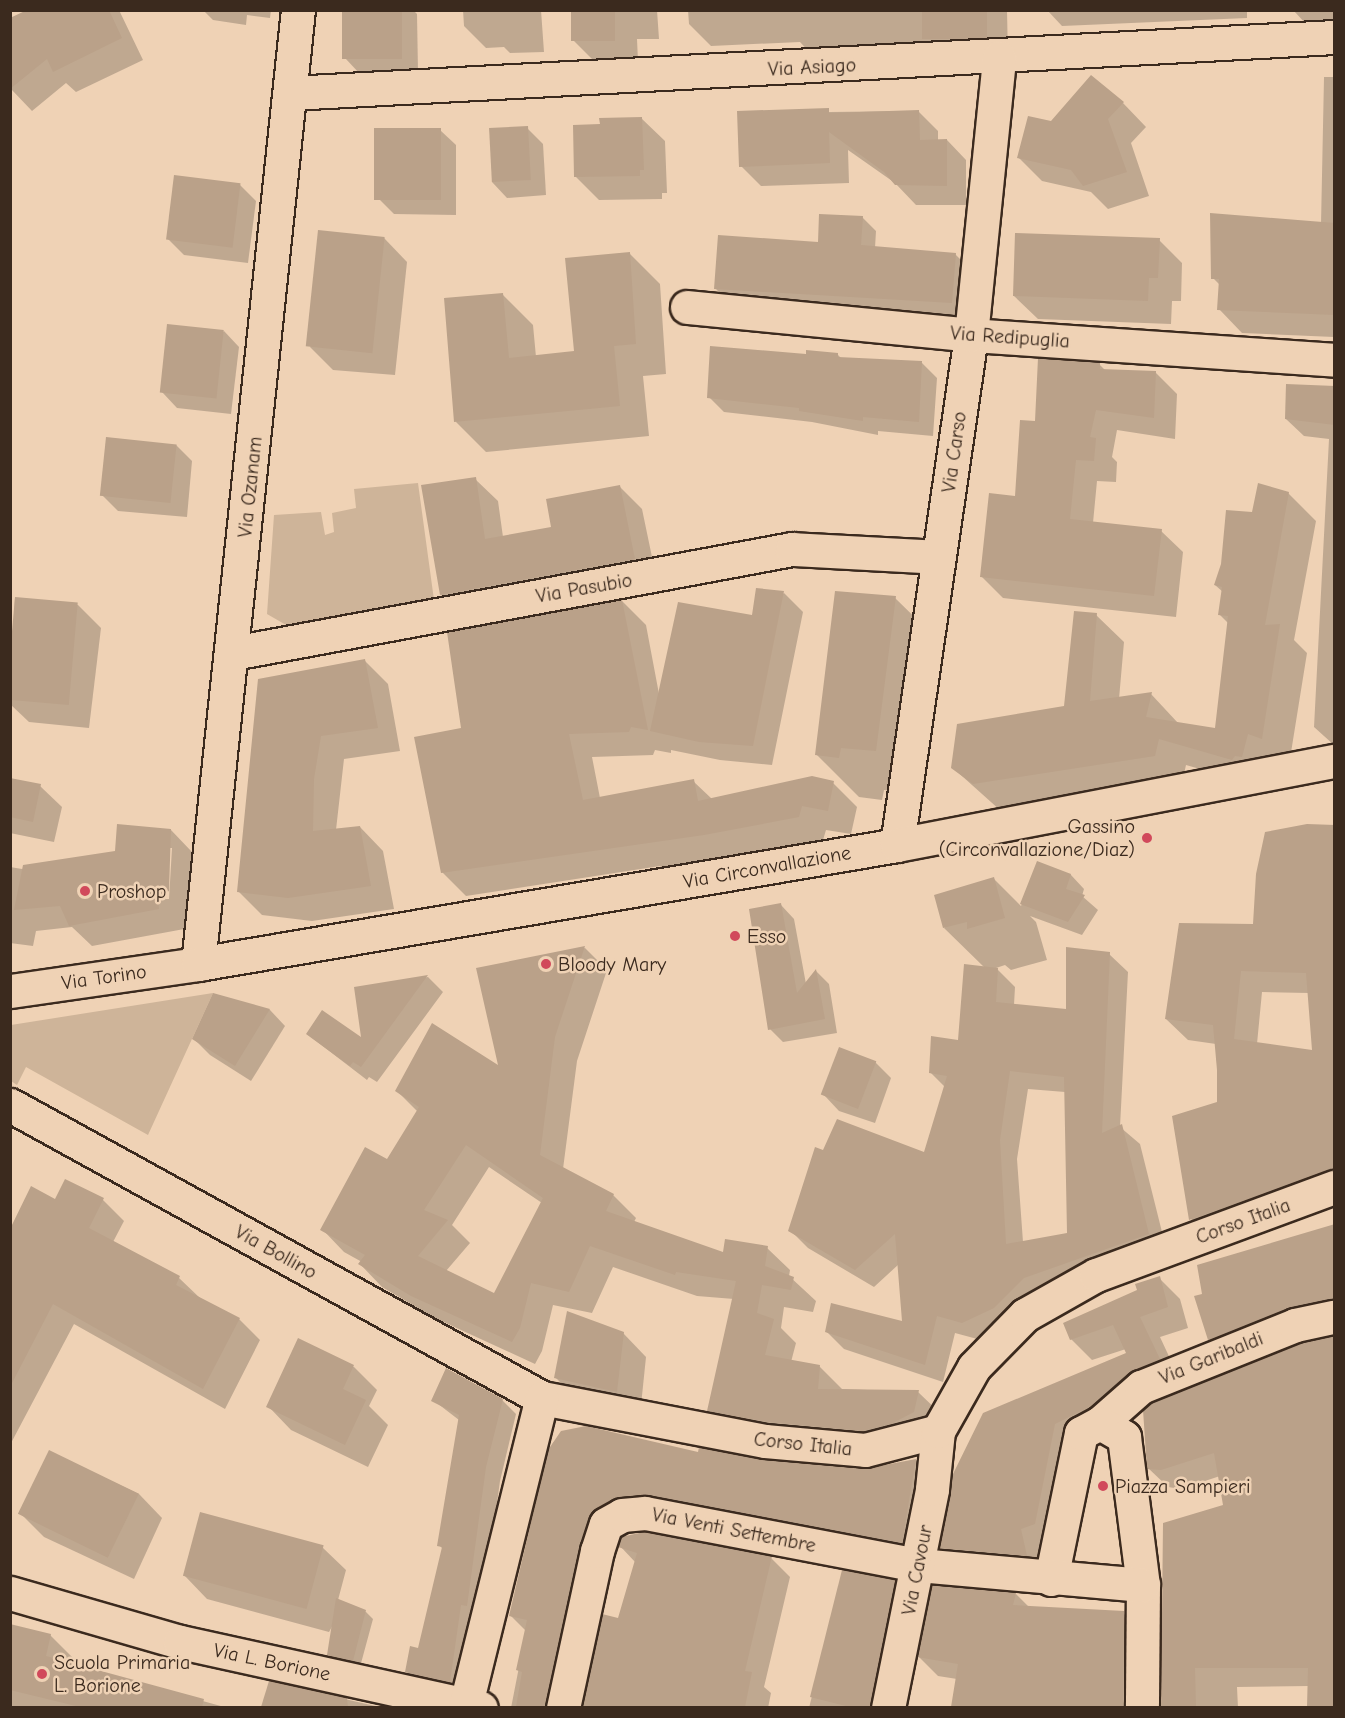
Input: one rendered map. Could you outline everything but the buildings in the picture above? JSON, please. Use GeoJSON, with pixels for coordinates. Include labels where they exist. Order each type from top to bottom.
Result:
{"type":"FeatureCollection","features":[{"type":"Feature","properties":{"kind":"street","name":"Via Ozanam"},"geometry":{"type":"LineString","coordinates":[[198,964],[233,653],[298,10]]}},
{"type":"Feature","properties":{"kind":"street","name":"Via Asiago"},"geometry":{"type":"LineString","coordinates":[[290,93],[999,57],[1335,36]]}},
{"type":"Feature","properties":{"kind":"street","name":"Via Carso"},"geometry":{"type":"LineString","coordinates":[[897,845],[971,335],[999,57]]}},
{"type":"Feature","properties":{"kind":"street","name":"Via Redipuglia"},"geometry":{"type":"LineString","coordinates":[[687,308],[971,335],[1335,360]]}},
{"type":"Feature","properties":{"kind":"street","name":"Via Pasubio"},"geometry":{"type":"LineString","coordinates":[[233,653],[792,549],[938,557]]}},
{"type":"Feature","properties":{"kind":"street","name":"Via Circonvallazione"},"geometry":{"type":"LineString","coordinates":[[198,964],[897,845],[1335,761]]}},
{"type":"Feature","properties":{"kind":"street","name":"Via Torino"},"geometry":{"type":"LineString","coordinates":[[10,990],[198,964]]}},
{"type":"Feature","properties":{"kind":"street","name":"Via Bollino"},"geometry":{"type":"LineString","coordinates":[[10,1105],[542,1398]]}},
{"type":"Feature","properties":{"kind":"street","name":"Corso Italia"},"geometry":{"type":"LineString","coordinates":[[542,1398],[765,1441],[865,1450],[938,1431],[974,1367],[1025,1315],[1096,1275],[1335,1187]]}},
{"type":"Feature","properties":{"kind":"street","name":"Via Garibaldi"},"geometry":{"type":"LineString","coordinates":[[1100,1423],[1141,1387],[1295,1325],[1335,1317]]}},
{"type":"Feature","properties":{"kind":"street"},"geometry":{"type":"LineString","coordinates":[[471,1707],[542,1398]]}},
{"type":"Feature","properties":{"kind":"street"},"geometry":{"type":"LineString","coordinates":[[1142,1707],[1143,1585],[1124,1437],[1100,1423],[1081,1433],[1051,1579],[1143,1585]]}},
{"type":"Feature","properties":{"kind":"street","name":"Via Cavour"},"geometry":{"type":"LineString","coordinates":[[888,1707],[933,1489],[938,1431]]}},
{"type":"Feature","properties":{"kind":"street","name":"Via Venti Settembre"},"geometry":{"type":"LineString","coordinates":[[563,1707],[597,1551],[606,1524],[622,1515],[645,1513],[918,1565],[1051,1579]]}},
{"type":"Feature","properties":{"kind":"street","name":"Via L. Borione"},"geometry":{"type":"LineString","coordinates":[[10,1593],[180,1642],[471,1707]]}},
{"type":"Feature","properties":{"kind":"shaded area"},"geometry":{"type":"Polygon","coordinates":[[[418,483],[434,600],[293,629],[267,614],[274,515],[321,512],[325,535],[334,532],[332,513],[356,508],[354,489],[418,483]]]}},
{"type":"Feature","properties":{"kind":"shaded area"},"geometry":{"type":"Polygon","coordinates":[[[213,993],[148,1135],[26,1067],[17,1085],[11,1081],[11,1025],[213,993]]]}},
{"type":"Feature","properties":{"kind":"place","name":"Gassino (Circonvallazione/Diaz)"},"geometry":{"type":"Point","coordinates":[1147,838]}},
{"type":"Feature","properties":{"kind":"place","name":"Proshop"},"geometry":{"type":"Point","coordinates":[85,891]}},
{"type":"Feature","properties":{"kind":"place","name":"Esso"},"geometry":{"type":"Point","coordinates":[735,936]}},
{"type":"Feature","properties":{"kind":"place","name":"Bloody Mary"},"geometry":{"type":"Point","coordinates":[546,964]}},
{"type":"Feature","properties":{"kind":"place","name":"Piazza Sampieri"},"geometry":{"type":"Point","coordinates":[1103,1486]}},
{"type":"Feature","properties":{"kind":"place","name":"Scuola Primaria L. Borione"},"geometry":{"type":"Point","coordinates":[42,1674]}}]}
